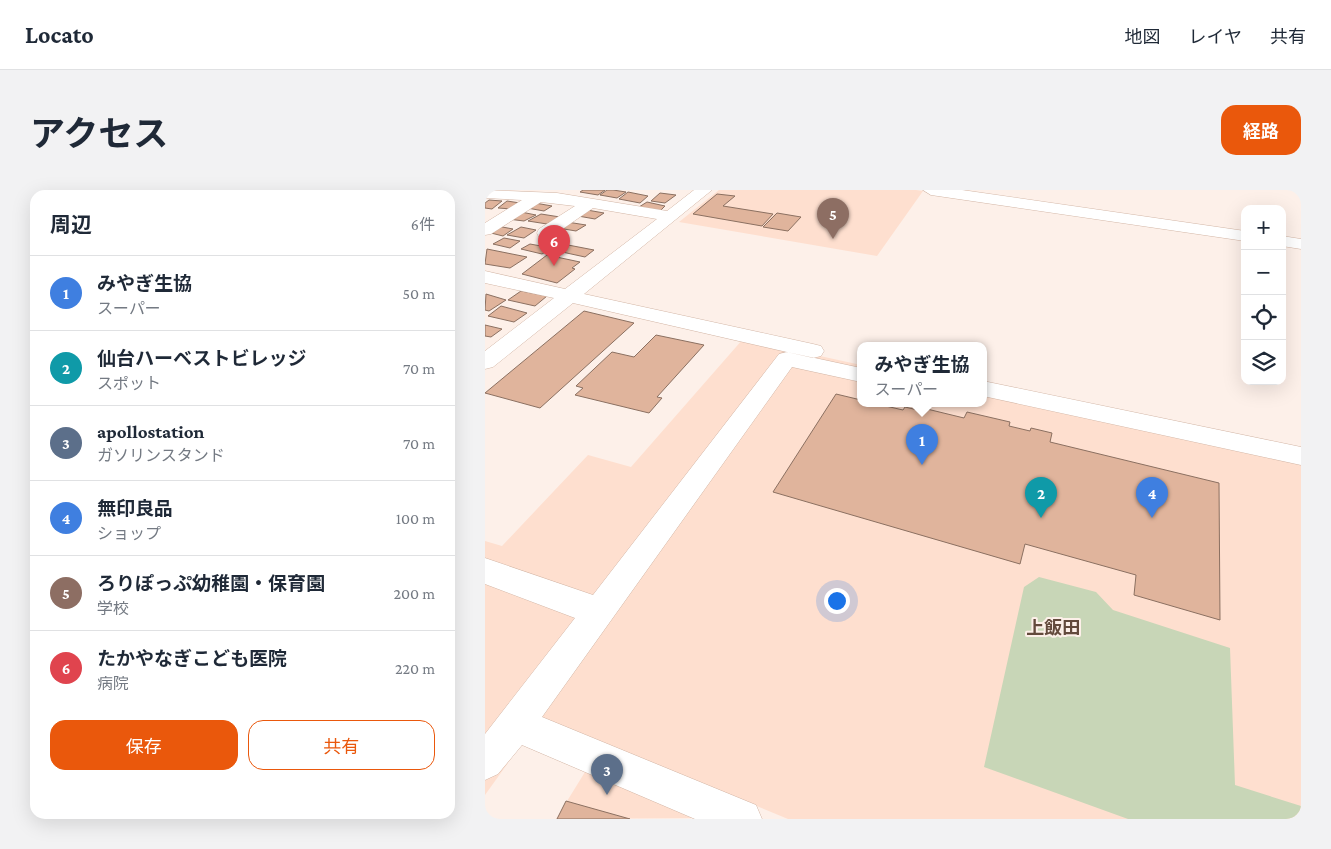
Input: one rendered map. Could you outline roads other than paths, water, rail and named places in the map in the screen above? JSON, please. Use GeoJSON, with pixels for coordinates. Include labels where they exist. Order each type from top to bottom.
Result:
{"type":"FeatureCollection","features":[{"type":"Feature","properties":{"kind":"street"},"geometry":{"type":"LineString","coordinates":[[485,362],[494,347],[569,296],[705,190]]}},
{"type":"Feature","properties":{"kind":"street"},"geometry":{"type":"LineString","coordinates":[[931,190],[1241,235]]}},
{"type":"Feature","properties":{"kind":"street"},"geometry":{"type":"LineString","coordinates":[[490,192],[538,198],[559,194],[589,203],[670,216]]}},
{"type":"Feature","properties":{"kind":"street"},"geometry":{"type":"LineString","coordinates":[[485,230],[538,198]]}},
{"type":"Feature","properties":{"kind":"street"},"geometry":{"type":"LineString","coordinates":[[545,233],[589,203]]}},
{"type":"Feature","properties":{"kind":"street"},"geometry":{"type":"LineString","coordinates":[[1286,242],[1301,244]]}},
{"type":"Feature","properties":{"kind":"street"},"geometry":{"type":"LineString","coordinates":[[485,277],[857,360]]}},
{"type":"Feature","properties":{"kind":"street"},"geometry":{"type":"LineString","coordinates":[[485,761],[515,724],[787,359],[857,375]]}},
{"type":"Feature","properties":{"kind":"street"},"geometry":{"type":"LineString","coordinates":[[987,389],[1301,456]]}},
{"type":"Feature","properties":{"kind":"street"},"geometry":{"type":"LineString","coordinates":[[987,404],[1047,417]]}},
{"type":"Feature","properties":{"kind":"street"},"geometry":{"type":"LineString","coordinates":[[485,571],[599,612]]}},
{"type":"Feature","properties":{"kind":"street"},"geometry":{"type":"LineString","coordinates":[[515,724],[742,819]]}},
{"type":"Feature","properties":{"kind":"place","name":"ろりぽっぷ幼稚園・保育園"},"geometry":{"type":"Point","coordinates":[833,239]}},
{"type":"Feature","properties":{"kind":"place","name":"たかやなぎこども医院"},"geometry":{"type":"Point","coordinates":[554,266]}},
{"type":"Feature","properties":{"kind":"place","name":"みやぎ生協"},"geometry":{"type":"Point","coordinates":[922,465]}},
{"type":"Feature","properties":{"kind":"place","name":"仙台ハーベストビレッジ"},"geometry":{"type":"Point","coordinates":[1041,518]}},
{"type":"Feature","properties":{"kind":"place","name":"無印良品"},"geometry":{"type":"Point","coordinates":[1152,518]}},
{"type":"Feature","properties":{"kind":"place","name":"apollostation"},"geometry":{"type":"Point","coordinates":[607,795]}},
{"type":"Feature","properties":{"kind":"district","name":"上飯田"},"geometry":{"type":"Point","coordinates":[1053,628]}}]}
